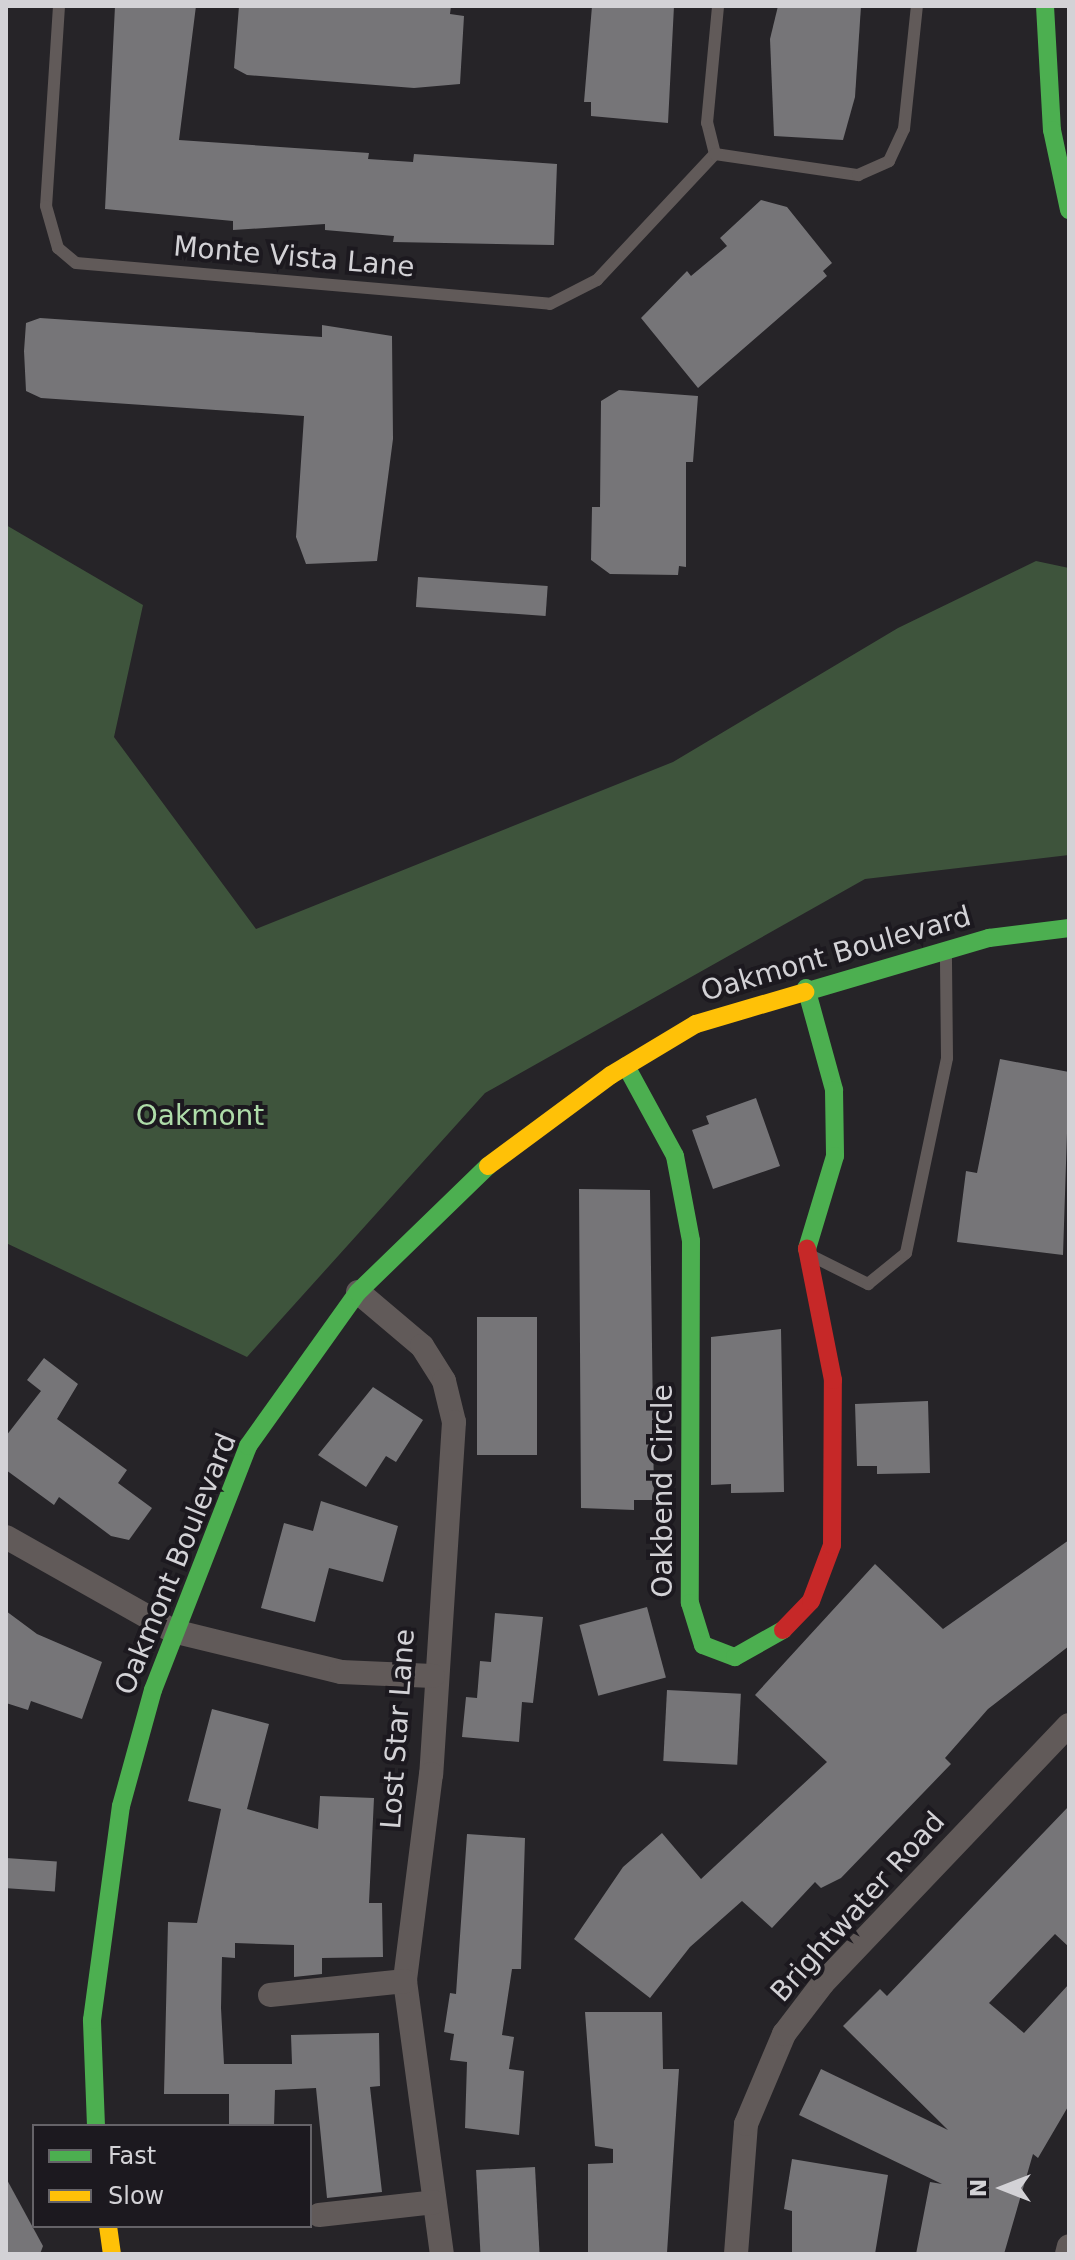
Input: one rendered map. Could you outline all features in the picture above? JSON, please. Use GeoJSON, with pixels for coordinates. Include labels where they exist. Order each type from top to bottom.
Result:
{"type":"FeatureCollection","features":[{"type":"Feature","properties":{"kind":"street"},"geometry":{"type":"LineString","coordinates":[[1045,6],[1052,130],[1069,210]]}},
{"type":"Feature","properties":{"kind":"street","name":"Oakmont Boulevard"},"geometry":{"type":"LineString","coordinates":[[96,2124],[92,2020],[117,1836],[173,1631],[248,1446],[358,1292],[488,1166],[626,1066],[696,1024],[806,988],[946,950],[1069,928]]}},
{"type":"Feature","properties":{"kind":"street","name":"Oakbend Circle"},"geometry":{"type":"LineString","coordinates":[[626,1066],[675,1156],[686,1200],[690,1603],[703,1645],[717,1655],[735,1657],[770,1643],[811,1601],[829,1566],[833,1380],[806,1252],[835,1156],[834,1090],[806,988]]}},
{"type":"Feature","properties":{"kind":"street","name":"Lost Star Lane"},"geometry":{"type":"LineString","coordinates":[[358,1292],[422,1346],[444,1381],[454,1422],[433,1676],[431,1774],[405,1981],[442,2254]]}},
{"type":"Feature","properties":{"kind":"street"},"geometry":{"type":"LineString","coordinates":[[6,1537],[173,1631],[341,1672],[433,1676]]}},
{"type":"Feature","properties":{"kind":"street","name":"Brightwater Road"},"geometry":{"type":"LineString","coordinates":[[736,2254],[746,2124],[784,2034],[823,1983],[1069,1725]]}},
{"type":"Feature","properties":{"kind":"street"},"geometry":{"type":"LineString","coordinates":[[270,1995],[405,1981]]}},
{"type":"Feature","properties":{"kind":"street"},"geometry":{"type":"LineString","coordinates":[[319,2215],[434,2202]]}},
{"type":"Feature","properties":{"kind":"street"},"geometry":{"type":"LineString","coordinates":[[108,2228],[112,2254]]}},
{"type":"Feature","properties":{"kind":"street"},"geometry":{"type":"LineString","coordinates":[[1067,2254],[1069,2246]]}},
{"type":"Feature","properties":{"kind":"lane","name":"Monte Vista Lane"},"geometry":{"type":"LineString","coordinates":[[59,6],[46,206],[58,248],[76,263],[550,304],[597,280],[715,154]]}},
{"type":"Feature","properties":{"kind":"lane"},"geometry":{"type":"LineString","coordinates":[[718,6],[707,123],[715,154],[858,175],[889,161],[904,129],[917,6]]}},
{"type":"Feature","properties":{"kind":"lane"},"geometry":{"type":"LineString","coordinates":[[806,1252],[868,1284],[906,1253],[952,1022],[946,950]]}},
{"type":"Feature","properties":{"kind":"green space","name":"Oakmont"},"geometry":{"type":"Polygon","coordinates":[[[6,525],[143,605],[114,737],[256,929],[673,762],[898,628],[1036,561],[1069,568],[1069,855],[865,879],[485,1093],[247,1357],[6,1243],[6,525]]]}},
{"type":"Feature","properties":{"kind":"building"},"geometry":{"type":"Polygon","coordinates":[[[115,6],[196,6],[179,140],[369,153],[368,159],[413,162],[414,154],[557,164],[554,245],[393,242],[394,236],[325,230],[325,224],[233,230],[233,221],[105,209],[115,6]]]}},
{"type":"Feature","properties":{"kind":"building"},"geometry":{"type":"Polygon","coordinates":[[[239,6],[451,6],[450,14],[464,16],[460,84],[414,88],[247,75],[234,68],[239,6]]]}},
{"type":"Feature","properties":{"kind":"building"},"geometry":{"type":"Polygon","coordinates":[[[592,6],[674,6],[668,123],[591,116],[591,102],[584,102],[592,6]]]}},
{"type":"Feature","properties":{"kind":"building"},"geometry":{"type":"Polygon","coordinates":[[[778,6],[861,6],[855,97],[843,140],[774,136],[770,39],[778,6]]]}},
{"type":"Feature","properties":{"kind":"building"},"geometry":{"type":"Polygon","coordinates":[[[761,200],[787,207],[832,263],[823,271],[827,276],[698,388],[641,318],[687,271],[691,276],[727,246],[720,238],[761,200]]]}},
{"type":"Feature","properties":{"kind":"building"},"geometry":{"type":"Polygon","coordinates":[[[40,318],[322,337],[322,325],[392,336],[393,439],[377,561],[306,564],[296,537],[304,416],[41,398],[26,391],[24,351],[26,323],[40,318]]]}},
{"type":"Feature","properties":{"kind":"building"},"geometry":{"type":"Polygon","coordinates":[[[619,390],[698,396],[693,462],[686,462],[686,567],[679,566],[678,575],[610,574],[591,560],[592,507],[600,507],[601,401],[619,390]]]}},
{"type":"Feature","properties":{"kind":"building"},"geometry":{"type":"Polygon","coordinates":[[[418,577],[548,586],[546,616],[416,607],[418,577]]]}},
{"type":"Feature","properties":{"kind":"building"},"geometry":{"type":"Polygon","coordinates":[[[1000,1059],[1069,1072],[1063,1255],[957,1242],[966,1171],[977,1173],[1000,1059]]]}},
{"type":"Feature","properties":{"kind":"building"},"geometry":{"type":"Polygon","coordinates":[[[756,1098],[780,1166],[713,1189],[692,1130],[709,1124],[706,1116],[756,1098]]]}},
{"type":"Feature","properties":{"kind":"building"},"geometry":{"type":"Polygon","coordinates":[[[579,1189],[650,1190],[654,1500],[634,1500],[634,1510],[581,1508],[579,1189]]]}},
{"type":"Feature","properties":{"kind":"building"},"geometry":{"type":"Polygon","coordinates":[[[477,1317],[537,1317],[537,1455],[477,1455],[477,1317]]]}},
{"type":"Feature","properties":{"kind":"building"},"geometry":{"type":"Polygon","coordinates":[[[781,1329],[784,1492],[731,1493],[731,1484],[711,1485],[711,1337],[781,1329]]]}},
{"type":"Feature","properties":{"kind":"building"},"geometry":{"type":"Polygon","coordinates":[[[44,1358],[78,1384],[57,1419],[127,1470],[118,1483],[152,1508],[129,1540],[111,1536],[59,1497],[54,1505],[6,1470],[6,1436],[41,1391],[27,1380],[44,1358]]]}},
{"type":"Feature","properties":{"kind":"building"},"geometry":{"type":"Polygon","coordinates":[[[373,1387],[423,1420],[396,1462],[386,1456],[366,1487],[318,1455],[373,1387]]]}},
{"type":"Feature","properties":{"kind":"building"},"geometry":{"type":"Polygon","coordinates":[[[928,1401],[930,1473],[877,1474],[877,1466],[857,1466],[855,1404],[928,1401]]]}},
{"type":"Feature","properties":{"kind":"building"},"geometry":{"type":"Polygon","coordinates":[[[321,1501],[398,1526],[383,1582],[329,1568],[315,1622],[261,1608],[284,1523],[313,1531],[321,1501]]]}},
{"type":"Feature","properties":{"kind":"building"},"geometry":{"type":"Polygon","coordinates":[[[1069,1540],[1069,1646],[988,1709],[945,1758],[951,1764],[841,1878],[821,1888],[815,1882],[772,1928],[742,1901],[690,1947],[650,1998],[574,1939],[623,1867],[662,1833],[701,1879],[827,1762],[755,1695],[875,1564],[943,1629],[1069,1540]]]}},
{"type":"Feature","properties":{"kind":"building"},"geometry":{"type":"Polygon","coordinates":[[[647,1607],[666,1678],[598,1696],[579,1625],[647,1607]]]}},
{"type":"Feature","properties":{"kind":"building"},"geometry":{"type":"Polygon","coordinates":[[[6,1611],[37,1634],[102,1662],[82,1719],[31,1701],[28,1710],[6,1703],[6,1611]]]}},
{"type":"Feature","properties":{"kind":"building"},"geometry":{"type":"Polygon","coordinates":[[[495,1613],[543,1617],[533,1703],[522,1702],[519,1742],[462,1737],[466,1697],[477,1698],[480,1661],[491,1662],[495,1613]]]}},
{"type":"Feature","properties":{"kind":"building"},"geometry":{"type":"Polygon","coordinates":[[[667,1690],[741,1694],[737,1765],[663,1761],[667,1690]]]}},
{"type":"Feature","properties":{"kind":"building"},"geometry":{"type":"Polygon","coordinates":[[[212,1709],[269,1724],[247,1809],[318,1829],[320,1796],[374,1798],[369,1903],[382,1903],[383,1957],[322,1958],[322,1974],[294,1977],[294,1945],[235,1943],[235,1958],[222,1957],[221,2008],[224,2064],[292,2064],[291,2035],[379,2033],[380,2086],[370,2087],[382,2192],[327,2198],[316,2088],[275,2090],[274,2124],[229,2124],[229,2094],[164,2094],[168,1922],[197,1923],[221,1809],[188,1801],[212,1709]]]}},
{"type":"Feature","properties":{"kind":"building"},"geometry":{"type":"Polygon","coordinates":[[[1069,1806],[1069,1947],[1055,1934],[989,2003],[1024,2033],[1069,1984],[1069,2105],[1038,2158],[1033,2154],[1004,2254],[916,2254],[930,2182],[942,2184],[799,2115],[821,2069],[948,2130],[843,2026],[880,1989],[887,1996],[1069,1806]]]}},
{"type":"Feature","properties":{"kind":"building"},"geometry":{"type":"Polygon","coordinates":[[[467,1834],[525,1838],[521,1969],[512,1969],[502,2035],[514,2037],[509,2069],[524,2071],[519,2135],[465,2128],[467,2062],[450,2060],[454,2034],[444,2032],[450,1993],[456,1994],[467,1834]]]}},
{"type":"Feature","properties":{"kind":"building"},"geometry":{"type":"Polygon","coordinates":[[[6,1858],[57,1862],[55,1891],[6,1888],[6,1858]]]}},
{"type":"Feature","properties":{"kind":"building"},"geometry":{"type":"Polygon","coordinates":[[[585,2012],[662,2012],[663,2069],[679,2069],[667,2253],[588,2254],[588,2164],[613,2163],[613,2149],[595,2146],[585,2012]]]}},
{"type":"Feature","properties":{"kind":"building"},"geometry":{"type":"Polygon","coordinates":[[[792,2159],[888,2175],[875,2254],[792,2254],[792,2211],[784,2209],[792,2159]]]}},
{"type":"Feature","properties":{"kind":"building"},"geometry":{"type":"Polygon","coordinates":[[[535,2167],[540,2254],[480,2254],[476,2170],[535,2167]]]}},
{"type":"Feature","properties":{"kind":"building"},"geometry":{"type":"Polygon","coordinates":[[[6,2178],[43,2246],[40,2254],[6,2254],[6,2178]]]}},
{"type":"Feature","properties":{"kind":"traffic: fast"},"geometry":{"type":"LineString","coordinates":[[1045,6],[1052,130],[1069,210]]}},
{"type":"Feature","properties":{"kind":"traffic: fast"},"geometry":{"type":"LineString","coordinates":[[805,992],[989,938],[1069,928]]}},
{"type":"Feature","properties":{"kind":"traffic: fast"},"geometry":{"type":"LineString","coordinates":[[806,988],[834,1090],[835,1156],[807,1249]]}},
{"type":"Feature","properties":{"kind":"traffic: fast"},"geometry":{"type":"LineString","coordinates":[[626,1066],[675,1156],[691,1241],[690,1603],[703,1645],[735,1657],[783,1630]]}},
{"type":"Feature","properties":{"kind":"traffic: fast"},"geometry":{"type":"LineString","coordinates":[[96,2124],[92,2020],[121,1806],[153,1690],[248,1446],[358,1292],[488,1166]]}},
{"type":"Feature","properties":{"kind":"traffic: slow"},"geometry":{"type":"LineString","coordinates":[[488,1166],[611,1075],[696,1024],[805,992]]}},
{"type":"Feature","properties":{"kind":"traffic: slow"},"geometry":{"type":"LineString","coordinates":[[108,2228],[112,2254]]}},
{"type":"Feature","properties":{"kind":"traffic: jam"},"geometry":{"type":"LineString","coordinates":[[783,1630],[811,1601],[832,1545],[833,1380],[807,1249]]}}]}
